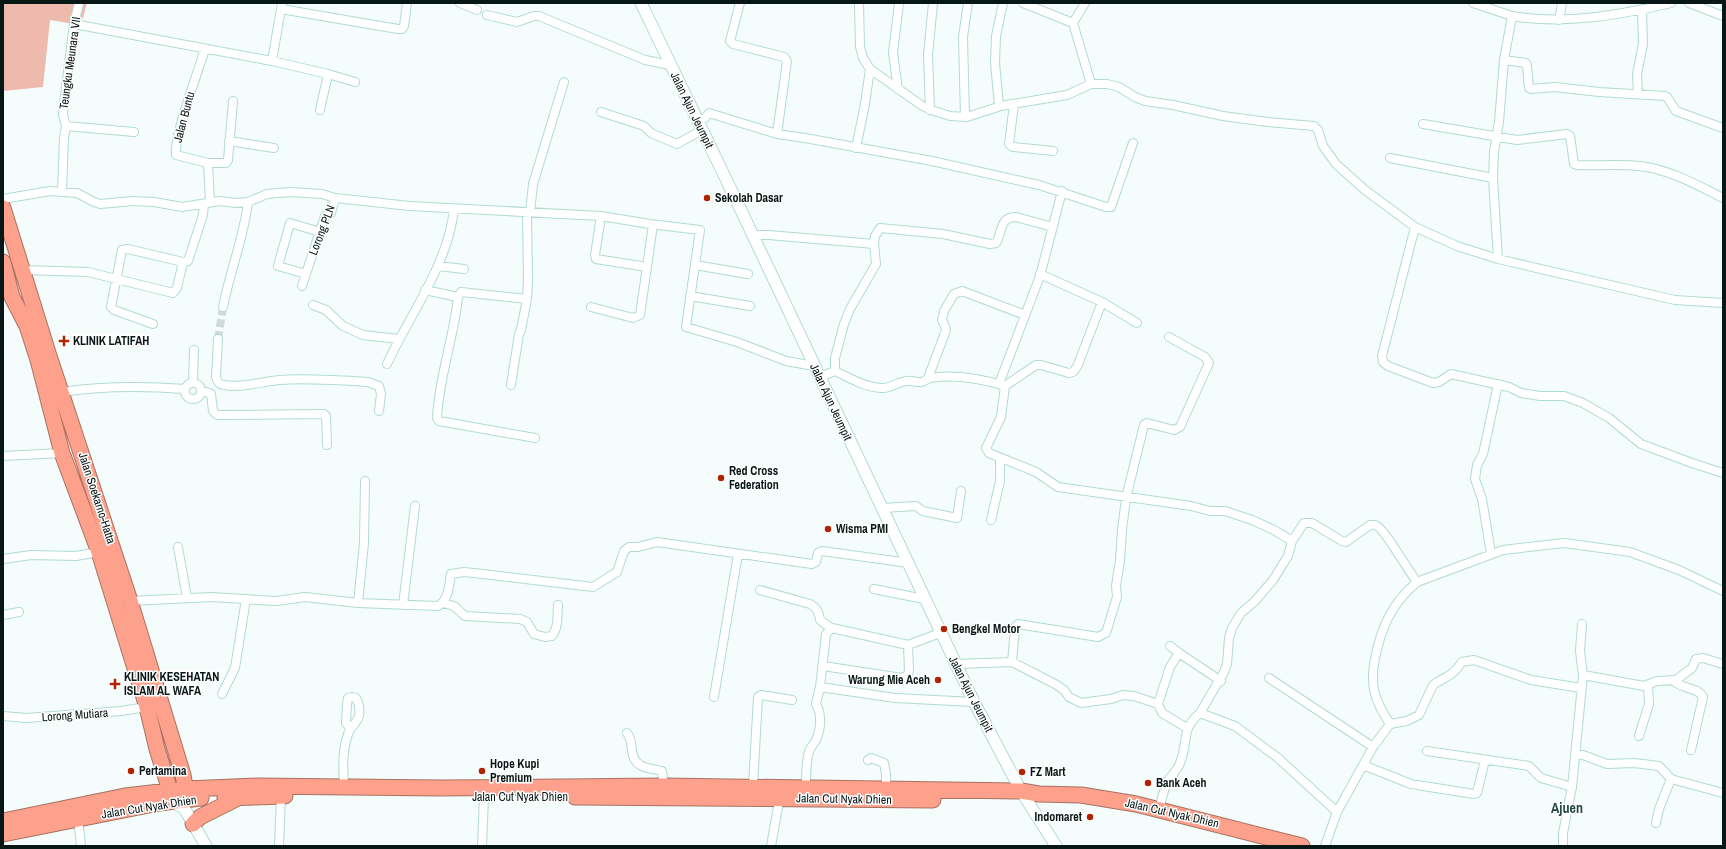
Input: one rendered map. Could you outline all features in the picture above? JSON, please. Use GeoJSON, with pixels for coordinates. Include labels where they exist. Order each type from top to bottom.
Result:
{"type":"FeatureCollection","features":[{"type":"Feature","properties":{"kind":"highway","name":"Jalan Soekarno-Hatta"},"geometry":{"type":"LineString","coordinates":[[3,208],[24,270],[44,358],[62,453],[99,552],[147,707],[157,749],[180,798]]}},
{"type":"Feature","properties":{"kind":"highway","name":"Jalan Soekarno-Hatta"},"geometry":{"type":"LineString","coordinates":[[3,262],[7,296],[27,326],[62,392],[130,600],[180,798]]}},
{"type":"Feature","properties":{"kind":"highway","name":"Jalan Cut Nyak Dhien"},"geometry":{"type":"LineString","coordinates":[[3,834],[180,798],[260,786],[440,788],[753,786],[780,793],[806,787],[1029,795]]}},
{"type":"Feature","properties":{"kind":"highway","name":"Jalan Cut Nyak Dhien"},"geometry":{"type":"LineString","coordinates":[[3,821],[125,796],[180,798],[281,796],[484,797],[780,793],[1081,795],[1159,809],[1302,846]]}},
{"type":"Feature","properties":{"kind":"highway"},"geometry":{"type":"LineString","coordinates":[[193,824],[200,817],[239,797]]}},
{"type":"Feature","properties":{"kind":"street","name":"Teungku Meunara VII"},"geometry":{"type":"LineString","coordinates":[[79,3],[74,24],[63,109],[66,126],[134,132]]}},
{"type":"Feature","properties":{"kind":"street"},"geometry":{"type":"LineString","coordinates":[[272,61],[281,6],[398,29],[404,26],[407,3]]}},
{"type":"Feature","properties":{"kind":"street"},"geometry":{"type":"LineString","coordinates":[[460,3],[477,10]]}},
{"type":"Feature","properties":{"kind":"street","name":"Jalan Ajun Jeumpit"},"geometry":{"type":"LineString","coordinates":[[641,3],[883,508],[924,599],[974,702],[1029,795],[1056,846]]}},
{"type":"Feature","properties":{"kind":"street"},"geometry":{"type":"LineString","coordinates":[[740,3],[730,41],[733,44],[784,57],[787,61],[777,134]]}},
{"type":"Feature","properties":{"kind":"street"},"geometry":{"type":"LineString","coordinates":[[859,3],[860,47],[863,58],[870,69],[930,110],[950,116],[965,117],[1000,106],[1067,95],[1092,84],[1110,84],[1119,87],[1142,100],[1223,116],[1314,126],[1318,130],[1323,146],[1336,164],[1366,190],[1415,227],[1457,246],[1498,259],[1675,300],[1723,303]]}},
{"type":"Feature","properties":{"kind":"street"},"geometry":{"type":"LineString","coordinates":[[898,89],[894,53],[899,3]]}},
{"type":"Feature","properties":{"kind":"street"},"geometry":{"type":"LineString","coordinates":[[930,110],[928,55],[933,3]]}},
{"type":"Feature","properties":{"kind":"street"},"geometry":{"type":"LineString","coordinates":[[965,117],[963,37],[968,3]]}},
{"type":"Feature","properties":{"kind":"street"},"geometry":{"type":"LineString","coordinates":[[1000,106],[995,63],[996,36],[1003,3]]}},
{"type":"Feature","properties":{"kind":"street"},"geometry":{"type":"LineString","coordinates":[[1023,3],[1072,23],[1092,84]]}},
{"type":"Feature","properties":{"kind":"street"},"geometry":{"type":"LineString","coordinates":[[1072,23],[1085,3]]}},
{"type":"Feature","properties":{"kind":"street"},"geometry":{"type":"LineString","coordinates":[[1473,3],[1512,16],[1533,20],[1559,20],[1671,3]]}},
{"type":"Feature","properties":{"kind":"street"},"geometry":{"type":"LineString","coordinates":[[1559,20],[1562,3]]}},
{"type":"Feature","properties":{"kind":"street"},"geometry":{"type":"LineString","coordinates":[[1689,3],[1723,16]]}},
{"type":"Feature","properties":{"kind":"street"},"geometry":{"type":"LineString","coordinates":[[1638,94],[1636,74],[1643,44],[1645,7]]}},
{"type":"Feature","properties":{"kind":"street"},"geometry":{"type":"LineString","coordinates":[[487,15],[517,22],[534,16],[539,16],[645,60],[670,65]]}},
{"type":"Feature","properties":{"kind":"street"},"geometry":{"type":"LineString","coordinates":[[1498,259],[1493,178],[1504,60],[1512,16]]}},
{"type":"Feature","properties":{"kind":"street"},"geometry":{"type":"LineString","coordinates":[[74,24],[272,61],[355,82]]}},
{"type":"Feature","properties":{"kind":"street","name":"Jalan Buntu"},"geometry":{"type":"LineString","coordinates":[[205,48],[185,111],[176,152],[179,157],[208,163],[226,163],[228,160],[234,101]]}},
{"type":"Feature","properties":{"kind":"street"},"geometry":{"type":"LineString","coordinates":[[1504,60],[1526,63],[1529,88],[1531,89],[1555,87],[1665,96],[1676,111],[1723,128]]}},
{"type":"Feature","properties":{"kind":"street"},"geometry":{"type":"LineString","coordinates":[[856,148],[870,69]]}},
{"type":"Feature","properties":{"kind":"street"},"geometry":{"type":"LineString","coordinates":[[320,110],[328,74]]}},
{"type":"Feature","properties":{"kind":"street"},"geometry":{"type":"LineString","coordinates":[[511,385],[519,334],[527,299],[529,212],[533,184],[564,82]]}},
{"type":"Feature","properties":{"kind":"street"},"geometry":{"type":"LineString","coordinates":[[1014,104],[1009,144],[1013,147],[1053,151]]}},
{"type":"Feature","properties":{"kind":"street"},"geometry":{"type":"LineString","coordinates":[[601,112],[644,126],[651,133],[677,144],[700,125],[709,113],[777,134],[932,161],[1062,191],[1106,207],[1111,206],[1133,143]]}},
{"type":"Feature","properties":{"kind":"street"},"geometry":{"type":"LineString","coordinates":[[1423,124],[1517,140],[1568,134],[1570,136],[1574,164],[1640,166],[1687,180],[1723,198]]}},
{"type":"Feature","properties":{"kind":"street"},"geometry":{"type":"LineString","coordinates":[[62,192],[64,138],[66,126]]}},
{"type":"Feature","properties":{"kind":"street"},"geometry":{"type":"LineString","coordinates":[[229,140],[274,148]]}},
{"type":"Feature","properties":{"kind":"street"},"geometry":{"type":"LineString","coordinates":[[1390,158],[1493,178]]}},
{"type":"Feature","properties":{"kind":"street"},"geometry":{"type":"LineString","coordinates":[[153,324],[114,310],[111,307],[122,250],[128,249],[183,262],[189,259],[207,203],[208,163]]}},
{"type":"Feature","properties":{"kind":"street"},"geometry":{"type":"LineString","coordinates":[[1062,191],[1040,274],[1002,385],[1001,417],[986,448],[989,453],[1036,472],[1058,487],[1112,494],[1126,498],[1191,506],[1210,511],[1225,511],[1252,520],[1274,530],[1292,541]]}},
{"type":"Feature","properties":{"kind":"street"},"geometry":{"type":"LineString","coordinates":[[3,199],[37,193],[62,192],[77,193],[100,204],[133,201],[154,202],[182,207],[220,201],[236,203],[248,202],[267,194],[290,192],[322,194],[335,198],[454,209],[600,216],[653,225],[700,230],[686,325],[687,328],[736,342],[786,361],[814,366]]}},
{"type":"Feature","properties":{"kind":"street","name":"Lorong PLN"},"geometry":{"type":"LineString","coordinates":[[302,286],[325,216],[331,213],[335,198]]}},
{"type":"Feature","properties":{"kind":"street"},"geometry":{"type":"LineString","coordinates":[[223,306],[227,286],[247,215],[248,202]]}},
{"type":"Feature","properties":{"kind":"street"},"geometry":{"type":"LineString","coordinates":[[387,364],[438,266],[452,224],[454,209]]}},
{"type":"Feature","properties":{"kind":"street"},"geometry":{"type":"LineString","coordinates":[[600,216],[595,254],[596,259],[647,267]]}},
{"type":"Feature","properties":{"kind":"street"},"geometry":{"type":"LineString","coordinates":[[835,371],[835,358],[844,324],[850,309],[876,264],[874,244],[875,236],[880,228],[943,234],[990,244],[996,243],[1004,221],[1009,217],[1016,217],[1052,227]]}},
{"type":"Feature","properties":{"kind":"street"},"geometry":{"type":"LineString","coordinates":[[306,274],[278,266],[290,224],[320,232]]}},
{"type":"Feature","properties":{"kind":"street"},"geometry":{"type":"LineString","coordinates":[[591,308],[633,318],[637,317],[641,311],[653,225]]}},
{"type":"Feature","properties":{"kind":"street"},"geometry":{"type":"LineString","coordinates":[[1415,227],[1382,356],[1383,362],[1388,366],[1434,383],[1439,382],[1451,374],[1498,384],[1521,392],[1540,396],[1564,396],[1583,403],[1609,418],[1641,444],[1723,473]]}},
{"type":"Feature","properties":{"kind":"street"},"geometry":{"type":"LineString","coordinates":[[752,235],[769,235],[874,244]]}},
{"type":"Feature","properties":{"kind":"street"},"geometry":{"type":"LineString","coordinates":[[24,270],[88,272],[172,293],[177,288],[183,262]]}},
{"type":"Feature","properties":{"kind":"street"},"geometry":{"type":"LineString","coordinates":[[695,265],[748,274]]}},
{"type":"Feature","properties":{"kind":"street"},"geometry":{"type":"LineString","coordinates":[[438,266],[464,269]]}},
{"type":"Feature","properties":{"kind":"street"},"geometry":{"type":"LineString","coordinates":[[1040,274],[1102,302],[1137,323]]}},
{"type":"Feature","properties":{"kind":"street"},"geometry":{"type":"LineString","coordinates":[[425,290],[458,297]]}},
{"type":"Feature","properties":{"kind":"street"},"geometry":{"type":"LineString","coordinates":[[928,378],[945,334],[946,328],[942,320],[944,311],[954,294],[962,290],[1025,315]]}},
{"type":"Feature","properties":{"kind":"street"},"geometry":{"type":"LineString","coordinates":[[527,299],[461,292],[458,297],[456,318],[449,348],[437,418],[439,421],[535,438]]}},
{"type":"Feature","properties":{"kind":"street"},"geometry":{"type":"LineString","coordinates":[[690,296],[750,306]]}},
{"type":"Feature","properties":{"kind":"street"},"geometry":{"type":"LineString","coordinates":[[820,377],[835,371],[859,383],[887,388],[903,381],[910,380],[922,382],[928,378],[945,376],[972,378],[1002,385],[1036,365],[1041,364],[1069,373],[1073,372],[1077,367],[1102,302]]}},
{"type":"Feature","properties":{"kind":"street"},"geometry":{"type":"LineString","coordinates":[[313,304],[326,310],[343,326],[359,334],[399,339]]}},
{"type":"Feature","properties":{"kind":"street"},"geometry":{"type":"LineString","coordinates":[[1012,662],[1015,628],[1018,624],[1098,637],[1106,633],[1117,597],[1116,586],[1126,498],[1144,425],[1148,423],[1174,430],[1180,427],[1209,362],[1205,357],[1169,337]]}},
{"type":"Feature","properties":{"kind":"street"},"geometry":{"type":"LineString","coordinates":[[218,339],[216,377],[218,382],[222,385],[251,386],[270,381],[295,379],[368,382],[379,386],[381,394],[378,411]]}},
{"type":"Feature","properties":{"kind":"street"},"geometry":{"type":"LineString","coordinates":[[193,383],[194,350]]}},
{"type":"Feature","properties":{"kind":"street"},"geometry":{"type":"LineString","coordinates":[[185,389],[188,385],[193,383]]}},
{"type":"Feature","properties":{"kind":"street"},"geometry":{"type":"LineString","coordinates":[[193,383],[200,387],[201,392]]}},
{"type":"Feature","properties":{"kind":"street"},"geometry":{"type":"LineString","coordinates":[[1491,553],[1482,499],[1475,479],[1477,465],[1483,454],[1498,384]]}},
{"type":"Feature","properties":{"kind":"street"},"geometry":{"type":"LineString","coordinates":[[62,392],[162,387],[185,389]]}},
{"type":"Feature","properties":{"kind":"street"},"geometry":{"type":"LineString","coordinates":[[185,389],[187,396],[192,399],[197,398],[201,392]]}},
{"type":"Feature","properties":{"kind":"street"},"geometry":{"type":"LineString","coordinates":[[201,392],[211,394],[213,411],[217,415],[325,415],[327,445]]}},
{"type":"Feature","properties":{"kind":"street"},"geometry":{"type":"LineString","coordinates":[[3,456],[62,453]]}},
{"type":"Feature","properties":{"kind":"street"},"geometry":{"type":"LineString","coordinates":[[991,520],[1000,481],[1000,458]]}},
{"type":"Feature","properties":{"kind":"street"},"geometry":{"type":"LineString","coordinates":[[358,603],[364,543],[366,481]]}},
{"type":"Feature","properties":{"kind":"street"},"geometry":{"type":"LineString","coordinates":[[883,508],[916,506],[923,511],[957,518],[961,492]]}},
{"type":"Feature","properties":{"kind":"street"},"geometry":{"type":"LineString","coordinates":[[403,604],[415,506]]}},
{"type":"Feature","properties":{"kind":"street"},"geometry":{"type":"LineString","coordinates":[[1159,809],[1168,780],[1180,765],[1187,728],[1191,720],[1200,713],[1220,681],[1227,664],[1229,638],[1232,628],[1241,613],[1273,580],[1288,556],[1292,541],[1304,523],[1312,523],[1346,542],[1370,525],[1377,526],[1388,538],[1417,582]]}},
{"type":"Feature","properties":{"kind":"street"},"geometry":{"type":"LineString","coordinates":[[130,600],[187,598],[276,601],[305,597],[358,603],[438,606],[446,599],[451,574],[464,572],[593,587],[617,572],[624,551],[629,548],[657,542],[812,564],[816,562],[818,553],[822,551],[908,563]]}},
{"type":"Feature","properties":{"kind":"street"},"geometry":{"type":"LineString","coordinates":[[1390,724],[1375,694],[1373,682],[1375,661],[1383,631],[1393,609],[1404,594],[1417,582],[1491,553],[1533,545],[1564,543],[1630,552],[1679,570],[1723,591]]}},
{"type":"Feature","properties":{"kind":"street"},"geometry":{"type":"LineString","coordinates":[[178,547],[187,598]]}},
{"type":"Feature","properties":{"kind":"street"},"geometry":{"type":"LineString","coordinates":[[3,560],[31,554],[76,556],[99,552]]}},
{"type":"Feature","properties":{"kind":"street"},"geometry":{"type":"LineString","coordinates":[[714,697],[738,554]]}},
{"type":"Feature","properties":{"kind":"street"},"geometry":{"type":"LineString","coordinates":[[874,589],[924,599]]}},
{"type":"Feature","properties":{"kind":"street"},"geometry":{"type":"LineString","coordinates":[[760,590],[810,604],[816,608],[819,613],[820,620],[832,628],[908,645],[940,632]]}},
{"type":"Feature","properties":{"kind":"street"},"geometry":{"type":"LineString","coordinates":[[222,694],[235,668],[246,599]]}},
{"type":"Feature","properties":{"kind":"street"},"geometry":{"type":"LineString","coordinates":[[443,603],[454,606],[465,616],[520,619],[527,622],[534,634],[545,637],[552,636],[557,626],[558,605]]}},
{"type":"Feature","properties":{"kind":"street"},"geometry":{"type":"LineString","coordinates":[[3,615],[19,612]]}},
{"type":"Feature","properties":{"kind":"street"},"geometry":{"type":"LineString","coordinates":[[1563,846],[1563,833],[1572,787],[1583,675],[1580,651],[1582,624]]}},
{"type":"Feature","properties":{"kind":"street"},"geometry":{"type":"LineString","coordinates":[[806,787],[807,758],[810,747],[816,740],[820,718],[820,710],[816,704],[823,666],[826,634],[832,628]]}},
{"type":"Feature","properties":{"kind":"street"},"geometry":{"type":"LineString","coordinates":[[823,666],[902,678],[907,676],[909,671],[908,645]]}},
{"type":"Feature","properties":{"kind":"street"},"geometry":{"type":"LineString","coordinates":[[1170,646],[1220,681]]}},
{"type":"Feature","properties":{"kind":"street"},"geometry":{"type":"LineString","coordinates":[[1179,652],[1170,667],[1158,704],[1162,713],[1187,728]]}},
{"type":"Feature","properties":{"kind":"street"},"geometry":{"type":"LineString","coordinates":[[1583,675],[1637,685],[1648,685],[1658,681],[1674,680],[1690,671],[1696,659],[1703,658],[1723,664]]}},
{"type":"Feature","properties":{"kind":"street"},"geometry":{"type":"LineString","coordinates":[[1326,846],[1337,812],[1363,765],[1390,724],[1407,721],[1420,715],[1433,685],[1448,677],[1462,662],[1474,660],[1531,680],[1581,688]]}},
{"type":"Feature","properties":{"kind":"street"},"geometry":{"type":"LineString","coordinates":[[956,664],[1012,662],[1055,684],[1064,690],[1069,697],[1081,703],[1111,700],[1123,695],[1134,696],[1158,704]]}},
{"type":"Feature","properties":{"kind":"street"},"geometry":{"type":"LineString","coordinates":[[1269,678],[1374,747]]}},
{"type":"Feature","properties":{"kind":"street"},"geometry":{"type":"LineString","coordinates":[[1674,680],[1678,685],[1698,692],[1703,697],[1691,750]]}},
{"type":"Feature","properties":{"kind":"street"},"geometry":{"type":"LineString","coordinates":[[1639,736],[1649,704],[1648,685]]}},
{"type":"Feature","properties":{"kind":"street"},"geometry":{"type":"LineString","coordinates":[[820,687],[895,698],[974,702]]}},
{"type":"Feature","properties":{"kind":"street"},"geometry":{"type":"LineString","coordinates":[[753,786],[758,697],[761,695],[792,700]]}},
{"type":"Feature","properties":{"kind":"street","name":"Lorong Mutiara"},"geometry":{"type":"LineString","coordinates":[[3,716],[26,718],[121,712],[147,707]]}},
{"type":"Feature","properties":{"kind":"street"},"geometry":{"type":"LineString","coordinates":[[1200,713],[1235,726],[1278,758],[1337,812]]}},
{"type":"Feature","properties":{"kind":"street"},"geometry":{"type":"LineString","coordinates":[[344,786],[342,763],[350,728]]}},
{"type":"Feature","properties":{"kind":"street"},"geometry":{"type":"LineString","coordinates":[[627,733],[631,738],[632,754],[635,760],[639,765],[662,772],[664,786]]}},
{"type":"Feature","properties":{"kind":"street"},"geometry":{"type":"LineString","coordinates":[[1427,751],[1528,766],[1540,778],[1572,787]]}},
{"type":"Feature","properties":{"kind":"street"},"geometry":{"type":"LineString","coordinates":[[1575,756],[1583,755],[1607,764],[1634,763],[1660,766],[1671,779],[1723,793]]}},
{"type":"Feature","properties":{"kind":"street"},"geometry":{"type":"LineString","coordinates":[[868,760],[872,758],[884,763],[886,789]]}},
{"type":"Feature","properties":{"kind":"street"},"geometry":{"type":"LineString","coordinates":[[1363,765],[1414,785],[1474,794],[1477,793],[1485,760]]}},
{"type":"Feature","properties":{"kind":"street"},"geometry":{"type":"LineString","coordinates":[[1656,823],[1658,809],[1671,779]]}},
{"type":"Feature","properties":{"kind":"street"},"geometry":{"type":"LineString","coordinates":[[771,846],[780,793]]}},
{"type":"Feature","properties":{"kind":"street"},"geometry":{"type":"LineString","coordinates":[[279,846],[281,796]]}},
{"type":"Feature","properties":{"kind":"street"},"geometry":{"type":"LineString","coordinates":[[482,846],[484,797]]}},
{"type":"Feature","properties":{"kind":"street"},"geometry":{"type":"LineString","coordinates":[[180,798],[206,846]]}},
{"type":"Feature","properties":{"kind":"street"},"geometry":{"type":"LineString","coordinates":[[78,818],[81,846]]}},
{"type":"Feature","properties":{"kind":"shaded area"},"geometry":{"type":"Polygon","coordinates":[[[3,3],[87,3],[83,18],[74,24],[50,20],[43,87],[3,91],[3,3]]]}},
{"type":"Feature","properties":{"kind":"tunnel"},"geometry":{"type":"LineString","coordinates":[[218,339],[223,307]]}},
{"type":"Feature","properties":{"kind":"place","name":"Sekolah Dasar"},"geometry":{"type":"Point","coordinates":[707,198]}},
{"type":"Feature","properties":{"kind":"place","name":"KLINIK LATIFAH"},"geometry":{"type":"Point","coordinates":[64,341]}},
{"type":"Feature","properties":{"kind":"place","name":"Red Cross Federation"},"geometry":{"type":"Point","coordinates":[721,478]}},
{"type":"Feature","properties":{"kind":"place","name":"Wisma PMI"},"geometry":{"type":"Point","coordinates":[828,529]}},
{"type":"Feature","properties":{"kind":"place","name":"Bengkel Motor"},"geometry":{"type":"Point","coordinates":[944,629]}},
{"type":"Feature","properties":{"kind":"place","name":"Warung Mie Aceh"},"geometry":{"type":"Point","coordinates":[938,680]}},
{"type":"Feature","properties":{"kind":"place","name":"KLINIK KESEHATAN ISLAM AL WAFA"},"geometry":{"type":"Point","coordinates":[115,684]}},
{"type":"Feature","properties":{"kind":"place","name":"Pertamina"},"geometry":{"type":"Point","coordinates":[131,771]}},
{"type":"Feature","properties":{"kind":"place","name":"Hope Kupi Premium"},"geometry":{"type":"Point","coordinates":[482,771]}},
{"type":"Feature","properties":{"kind":"place","name":"FZ Mart"},"geometry":{"type":"Point","coordinates":[1022,772]}},
{"type":"Feature","properties":{"kind":"place","name":"Bank Aceh"},"geometry":{"type":"Point","coordinates":[1148,783]}},
{"type":"Feature","properties":{"kind":"place","name":"Indomaret"},"geometry":{"type":"Point","coordinates":[1090,817]}},
{"type":"Feature","properties":{"kind":"district","name":"Ajuen"},"geometry":{"type":"Point","coordinates":[1567,808]}}]}
